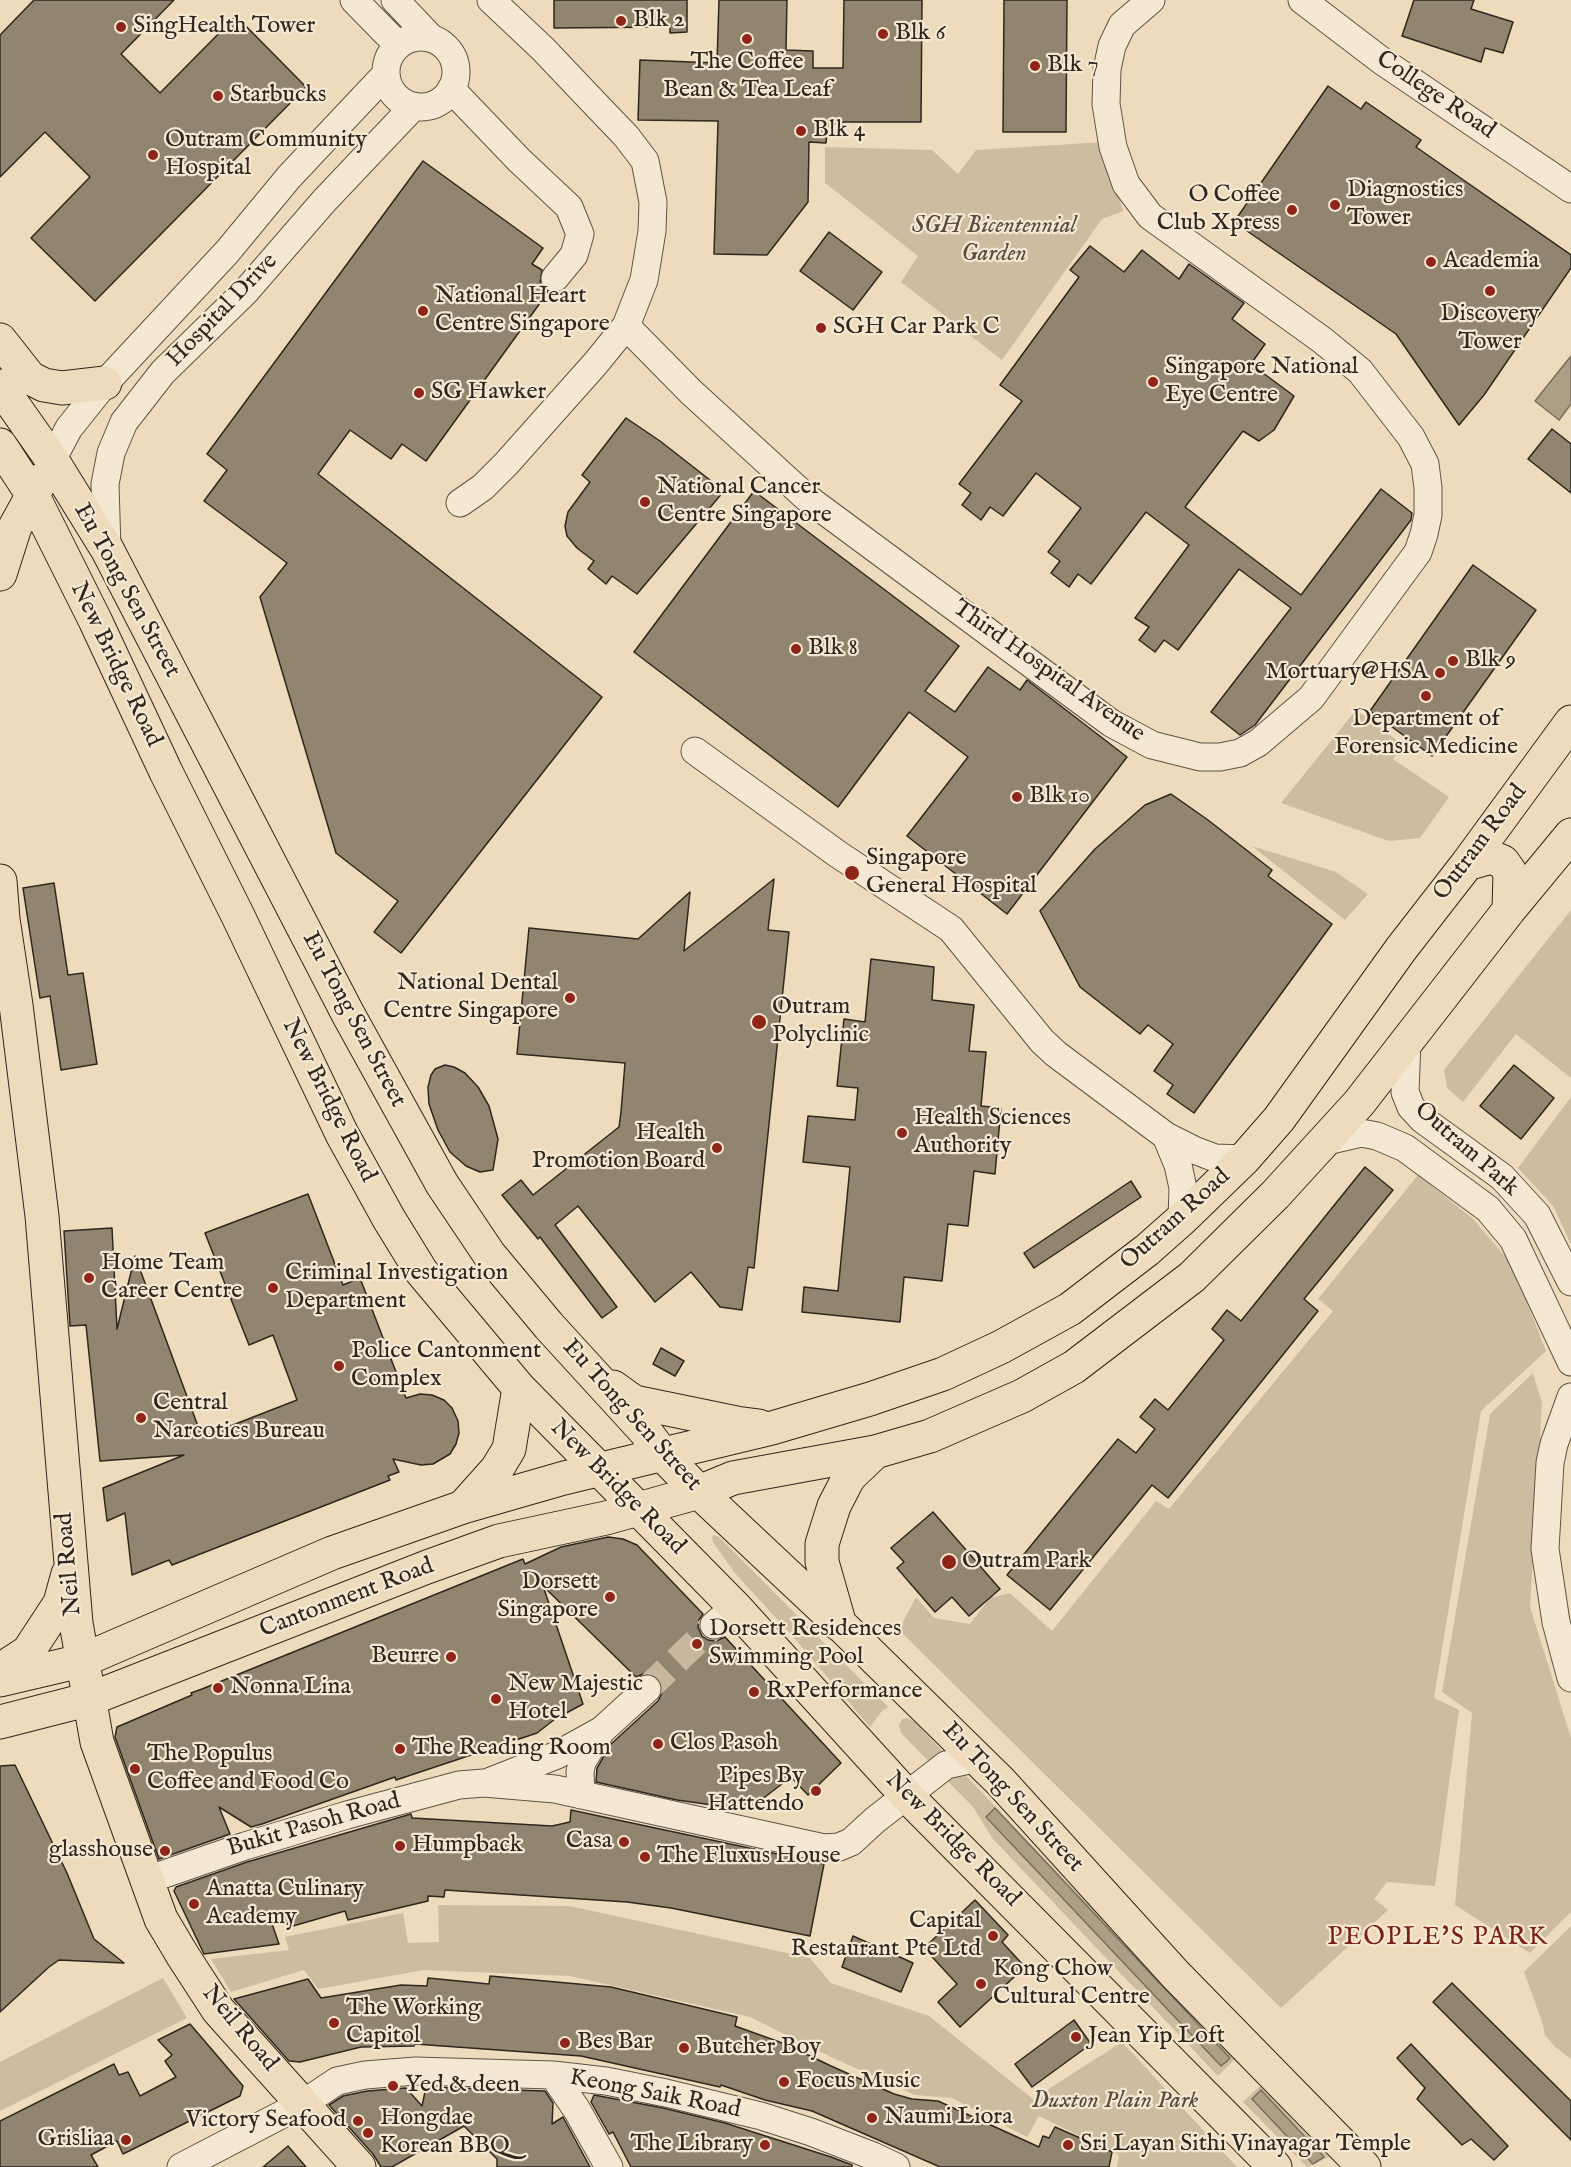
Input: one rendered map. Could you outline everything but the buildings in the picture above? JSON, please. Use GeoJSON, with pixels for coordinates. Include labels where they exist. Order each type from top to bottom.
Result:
{"type":"FeatureCollection","features":[{"type":"Feature","properties":{"kind":"main road"},"geometry":{"type":"LineString","coordinates":[[0,340],[30,378],[44,386],[62,388],[105,383]]}},
{"type":"Feature","properties":{"kind":"main road","name":"Eu Tong Sen Street"},"geometry":{"type":"LineString","coordinates":[[0,386],[52,460],[107,549],[348,1014],[442,1184],[489,1254],[549,1326],[645,1431],[663,1455],[978,1758],[1175,1974],[1364,2167]]}},
{"type":"Feature","properties":{"kind":"main road","name":"New Bridge Road"},"geometry":{"type":"LineString","coordinates":[[0,445],[32,494],[95,620],[166,772],[342,1134],[421,1271],[519,1388],[640,1509],[724,1616],[907,1796],[1275,2167]]}},
{"type":"Feature","properties":{"kind":"main road"},"geometry":{"type":"LineString","coordinates":[[0,574],[15,527],[52,460]]}},
{"type":"Feature","properties":{"kind":"main road","name":"Outram Road"},"geometry":{"type":"LineString","coordinates":[[601,1471],[772,1428],[870,1399],[943,1374],[1001,1347],[1070,1309],[1147,1250],[1244,1159],[1279,1119],[1401,949],[1467,864],[1571,722]]}},
{"type":"Feature","properties":{"kind":"main road"},"geometry":{"type":"LineString","coordinates":[[166,772],[173,736],[178,732],[189,730],[202,734]]}},
{"type":"Feature","properties":{"kind":"main road","name":"Outram Road"},"geometry":{"type":"LineString","coordinates":[[699,1492],[733,1479],[875,1452],[940,1432],[1022,1396],[1074,1367],[1192,1277],[1275,1195],[1359,1104],[1509,910],[1571,835]]}},
{"type":"Feature","properties":{"kind":"main road"},"geometry":{"type":"LineString","coordinates":[[1467,864],[1491,857],[1503,862],[1510,872],[1509,910]]}},
{"type":"Feature","properties":{"kind":"main road","name":"Neil Road"},"geometry":{"type":"LineString","coordinates":[[0,881],[2,919],[16,1005],[42,1216],[70,1569],[81,1661],[97,1742],[161,1919],[218,2010],[359,2167]]}},
{"type":"Feature","properties":{"kind":"main road"},"geometry":{"type":"LineString","coordinates":[[584,1362],[634,1402],[772,1428]]}},
{"type":"Feature","properties":{"kind":"main road"},"geometry":{"type":"LineString","coordinates":[[463,1507],[497,1469],[509,1449],[519,1388]]}},
{"type":"Feature","properties":{"kind":"main road"},"geometry":{"type":"LineString","coordinates":[[840,1625],[822,1562],[822,1544],[834,1506],[849,1478],[875,1452]]}},
{"type":"Feature","properties":{"kind":"main road","name":"Cantonment Road"},"geometry":{"type":"LineString","coordinates":[[0,1680],[81,1661],[332,1553],[463,1507],[564,1478],[601,1471]]}},
{"type":"Feature","properties":{"kind":"main road","name":"Cantonment Road"},"geometry":{"type":"LineString","coordinates":[[0,1722],[90,1699],[499,1541],[606,1518],[699,1492]]}},
{"type":"Feature","properties":{"kind":"main road"},"geometry":{"type":"LineString","coordinates":[[0,1670],[28,1652],[60,1603],[70,1569]]}},
{"type":"Feature","properties":{"kind":"street"},"geometry":{"type":"LineString","coordinates":[[354,0],[398,45]]}},
{"type":"Feature","properties":{"kind":"street"},"geometry":{"type":"LineString","coordinates":[[395,0],[430,38],[444,46],[453,59],[456,74],[451,89],[435,103],[429,106],[414,106],[401,101],[391,90],[386,74],[389,58],[398,45],[414,38],[430,38]]}},
{"type":"Feature","properties":{"kind":"street"},"geometry":{"type":"LineString","coordinates":[[460,503],[483,487],[506,464],[596,364],[626,326],[644,280],[652,231],[653,202],[645,161],[626,136],[543,49],[491,0]]}},
{"type":"Feature","properties":{"kind":"street","name":"Third Hospital Avenue"},"geometry":{"type":"LineString","coordinates":[[626,326],[691,392],[807,498],[1111,723],[1152,745],[1200,757],[1220,757],[1240,753],[1258,743],[1311,698],[1418,552],[1428,515],[1425,464],[1411,437],[1360,371],[1322,340],[1150,216],[1126,184],[1113,147],[1106,104],[1107,69],[1112,46],[1122,26],[1151,0]]}},
{"type":"Feature","properties":{"kind":"street","name":"College Road"},"geometry":{"type":"LineString","coordinates":[[1302,0],[1382,61],[1571,189]]}},
{"type":"Feature","properties":{"kind":"street","name":"Hospital Drive"},"geometry":{"type":"LineString","coordinates":[[52,460],[69,428],[105,383],[227,252],[289,177],[386,74]]}},
{"type":"Feature","properties":{"kind":"street"},"geometry":{"type":"LineString","coordinates":[[451,89],[519,160],[570,207],[580,234],[574,255],[555,278]]}},
{"type":"Feature","properties":{"kind":"street","name":"Hospital Drive"},"geometry":{"type":"LineString","coordinates":[[107,549],[105,484],[111,453],[124,422],[163,372],[246,291],[324,201],[414,106]]}},
{"type":"Feature","properties":{"kind":"street"},"geometry":{"type":"LineString","coordinates":[[696,751],[839,855],[951,928],[1042,1041],[1056,1054],[1166,1136],[1215,1158],[1244,1159]]}},
{"type":"Feature","properties":{"kind":"street","name":"Outram Park"},"geometry":{"type":"LineString","coordinates":[[1407,1041],[1405,1092],[1411,1107],[1422,1119],[1502,1177],[1537,1215],[1571,1282]]}},
{"type":"Feature","properties":{"kind":"street","name":"Outram Park"},"geometry":{"type":"LineString","coordinates":[[1322,1142],[1361,1133],[1377,1136],[1405,1148],[1488,1209],[1514,1239],[1571,1362]]}},
{"type":"Feature","properties":{"kind":"street"},"geometry":{"type":"LineString","coordinates":[[1166,1136],[1178,1165],[1183,1188],[1182,1219]]}},
{"type":"Feature","properties":{"kind":"street"},"geometry":{"type":"LineString","coordinates":[[1571,1397],[1554,1444],[1550,1463],[1545,1549],[1556,1622],[1571,1678]]}},
{"type":"Feature","properties":{"kind":"street","name":"Bukit Pasoh Road"},"geometry":{"type":"LineString","coordinates":[[484,1783],[557,1755],[602,1730],[643,1693]]}},
{"type":"Feature","properties":{"kind":"street","name":"Bukit Pasoh Road"},"geometry":{"type":"LineString","coordinates":[[581,1795],[582,1762],[602,1730]]}},
{"type":"Feature","properties":{"kind":"street"},"geometry":{"type":"LineString","coordinates":[[555,1789],[547,1780],[547,1769],[557,1755]]}},
{"type":"Feature","properties":{"kind":"street","name":"Bukit Pasoh Road"},"geometry":{"type":"LineString","coordinates":[[147,1880],[245,1846],[346,1815],[459,1785],[484,1783],[555,1789],[824,1848],[839,1847],[851,1842],[875,1820],[945,1765],[978,1758]]}},
{"type":"Feature","properties":{"kind":"street","name":"Keong Saik Road"},"geometry":{"type":"LineString","coordinates":[[301,2100],[337,2081],[365,2075],[416,2071],[554,2076],[616,2083],[761,2116],[811,2132],[874,2163]]}},
{"type":"Feature","properties":{"kind":"street"},"geometry":{"type":"LineString","coordinates":[[554,2076],[577,2110],[609,2167]]}},
{"type":"Feature","properties":{"kind":"street"},"geometry":{"type":"LineString","coordinates":[[165,2167],[301,2100]]}},
{"type":"Feature","properties":{"kind":"street"},"geometry":{"type":"LineString","coordinates":[[181,2167],[301,2100]]}},
{"type":"Feature","properties":{"kind":"green space","name":"SGH Bicentennial Garden"},"geometry":{"type":"Polygon","coordinates":[[[1104,142],[1123,211],[1102,219],[1002,360],[901,282],[918,256],[825,183],[825,147],[932,150],[958,174],[976,150],[1104,142]]]}},
{"type":"Feature","properties":{"kind":"green space"},"geometry":{"type":"Polygon","coordinates":[[[1356,710],[1403,745],[1393,759],[1449,797],[1420,838],[1389,841],[1281,803],[1356,710]]]}},
{"type":"Feature","properties":{"kind":"green space"},"geometry":{"type":"Polygon","coordinates":[[[1252,846],[1336,872],[1368,894],[1345,920],[1252,846]]]}},
{"type":"Feature","properties":{"kind":"green space"},"geometry":{"type":"Polygon","coordinates":[[[1571,910],[1571,1078],[1516,1034],[1463,1102],[1447,1088],[1444,1070],[1571,910]]]}},
{"type":"Feature","properties":{"kind":"green space"},"geometry":{"type":"Polygon","coordinates":[[[1571,1097],[1571,1245],[1554,1207],[1518,1168],[1571,1097]]]}},
{"type":"Feature","properties":{"kind":"green space"},"geometry":{"type":"Polygon","coordinates":[[[1418,1175],[1472,1218],[1512,1264],[1546,1351],[1481,1411],[1434,1698],[1459,1710],[1435,1886],[1387,1882],[1374,1899],[1388,1910],[1281,2008],[899,1630],[916,1597],[934,1618],[970,1624],[990,1598],[1010,1593],[1052,1631],[1156,1501],[1169,1509],[1333,1311],[1318,1299],[1418,1175]]]}},
{"type":"Feature","properties":{"kind":"green space"},"geometry":{"type":"Polygon","coordinates":[[[1533,1373],[1542,1403],[1530,1607],[1571,1738],[1571,1912],[1530,1953],[1455,1905],[1472,1713],[1442,1692],[1490,1414],[1533,1373]]]}},
{"type":"Feature","properties":{"kind":"green space"},"geometry":{"type":"Polygon","coordinates":[[[714,1535],[719,1537],[888,1707],[870,1727],[734,1572],[713,1542],[714,1535]]]}},
{"type":"Feature","properties":{"kind":"green space"},"geometry":{"type":"Polygon","coordinates":[[[907,1718],[914,1721],[1235,2059],[1218,2076],[993,1839],[973,1807],[901,1733],[899,1725],[902,1719],[907,1718]]]}},
{"type":"Feature","properties":{"kind":"green space","name":"Duxton Plain Park"},"geometry":{"type":"Polygon","coordinates":[[[438,1905],[569,1906],[810,1958],[831,1983],[929,2016],[1033,2099],[1122,2042],[1237,2167],[1117,2167],[1119,2155],[1039,2116],[1027,2137],[952,2098],[915,2095],[750,2017],[570,1976],[424,1970],[318,1989],[304,1970],[231,1992],[211,1959],[289,1950],[285,1937],[403,1913],[408,1943],[439,1942],[438,1905]]]}},
{"type":"Feature","properties":{"kind":"green space"},"geometry":{"type":"Polygon","coordinates":[[[1571,1926],[1571,2059],[1555,2047],[1545,2035],[1524,1972],[1571,1926]]]}},
{"type":"Feature","properties":{"kind":"green space"},"geometry":{"type":"Polygon","coordinates":[[[163,1978],[187,2018],[0,2111],[0,2062],[163,1978]]]}},
{"type":"Feature","properties":{"kind":"green space"},"geometry":{"type":"Polygon","coordinates":[[[1260,2086],[1329,2157],[1307,2167],[1243,2102],[1260,2086]]]}},
{"type":"Feature","properties":{"kind":"shaded area"},"geometry":{"type":"Polygon","coordinates":[[[1571,356],[1571,404],[1559,420],[1535,401],[1571,356]]]}},
{"type":"Feature","properties":{"kind":"shaded area"},"geometry":{"type":"Polygon","coordinates":[[[995,1808],[1230,2058],[1226,2062],[1221,2066],[986,1817],[995,1808]]]}},
{"type":"Feature","properties":{"kind":"shaded area"},"geometry":{"type":"Polygon","coordinates":[[[1261,2090],[1324,2157],[1313,2164],[1252,2099],[1261,2090]]]}},
{"type":"Feature","properties":{"kind":"tunnel"},"geometry":{"type":"LineString","coordinates":[[647,1689],[714,1625]]}},
{"type":"Feature","properties":{"kind":"place","name":"Blk 2"},"geometry":{"type":"Point","coordinates":[621,21]}},
{"type":"Feature","properties":{"kind":"place","name":"SingHealth Tower"},"geometry":{"type":"Point","coordinates":[121,27]}},
{"type":"Feature","properties":{"kind":"place","name":"Blk 6"},"geometry":{"type":"Point","coordinates":[883,34]}},
{"type":"Feature","properties":{"kind":"place","name":"The Coffee Bean & Tea Leaf"},"geometry":{"type":"Point","coordinates":[747,39]}},
{"type":"Feature","properties":{"kind":"place","name":"Blk 7"},"geometry":{"type":"Point","coordinates":[1035,66]}},
{"type":"Feature","properties":{"kind":"place","name":"Starbucks"},"geometry":{"type":"Point","coordinates":[218,96]}},
{"type":"Feature","properties":{"kind":"place","name":"Blk 4"},"geometry":{"type":"Point","coordinates":[801,131]}},
{"type":"Feature","properties":{"kind":"place","name":"Outram Community Hospital"},"geometry":{"type":"Point","coordinates":[153,155]}},
{"type":"Feature","properties":{"kind":"place","name":"Diagnostics Tower"},"geometry":{"type":"Point","coordinates":[1335,205]}},
{"type":"Feature","properties":{"kind":"place","name":"O Coffee Club Xpress"},"geometry":{"type":"Point","coordinates":[1292,210]}},
{"type":"Feature","properties":{"kind":"place","name":"Academia"},"geometry":{"type":"Point","coordinates":[1431,262]}},
{"type":"Feature","properties":{"kind":"place","name":"Discovery Tower"},"geometry":{"type":"Point","coordinates":[1490,291]}},
{"type":"Feature","properties":{"kind":"place","name":"National Heart Centre Singapore"},"geometry":{"type":"Point","coordinates":[423,311]}},
{"type":"Feature","properties":{"kind":"place","name":"SGH Car Park C"},"geometry":{"type":"Point","coordinates":[821,328]}},
{"type":"Feature","properties":{"kind":"place","name":"Singapore National Eye Centre"},"geometry":{"type":"Point","coordinates":[1153,382]}},
{"type":"Feature","properties":{"kind":"place","name":"SG Hawker"},"geometry":{"type":"Point","coordinates":[419,393]}},
{"type":"Feature","properties":{"kind":"place","name":"National Cancer Centre Singapore"},"geometry":{"type":"Point","coordinates":[645,502]}},
{"type":"Feature","properties":{"kind":"place","name":"Blk 8"},"geometry":{"type":"Point","coordinates":[796,649]}},
{"type":"Feature","properties":{"kind":"place","name":"Blk 9"},"geometry":{"type":"Point","coordinates":[1453,661]}},
{"type":"Feature","properties":{"kind":"place","name":"Mortuary@HSA"},"geometry":{"type":"Point","coordinates":[1440,673]}},
{"type":"Feature","properties":{"kind":"place","name":"Department of Forensic Medicine"},"geometry":{"type":"Point","coordinates":[1426,696]}},
{"type":"Feature","properties":{"kind":"place","name":"Blk 10"},"geometry":{"type":"Point","coordinates":[1017,797]}},
{"type":"Feature","properties":{"kind":"place","name":"Singapore General Hospital"},"geometry":{"type":"Point","coordinates":[852,873]}},
{"type":"Feature","properties":{"kind":"place","name":"National Dental Centre Singapore"},"geometry":{"type":"Point","coordinates":[570,998]}},
{"type":"Feature","properties":{"kind":"place","name":"Outram Polyclinic"},"geometry":{"type":"Point","coordinates":[759,1022]}},
{"type":"Feature","properties":{"kind":"place","name":"Health Sciences Authority"},"geometry":{"type":"Point","coordinates":[902,1133]}},
{"type":"Feature","properties":{"kind":"place","name":"Health Promotion Board"},"geometry":{"type":"Point","coordinates":[717,1148]}},
{"type":"Feature","properties":{"kind":"place","name":"Home Team Career Centre"},"geometry":{"type":"Point","coordinates":[89,1278]}},
{"type":"Feature","properties":{"kind":"place","name":"Criminal Investigation Department"},"geometry":{"type":"Point","coordinates":[273,1288]}},
{"type":"Feature","properties":{"kind":"place","name":"Police Cantonment Complex"},"geometry":{"type":"Point","coordinates":[339,1366]}},
{"type":"Feature","properties":{"kind":"place","name":"Central Narcotics Bureau"},"geometry":{"type":"Point","coordinates":[141,1418]}},
{"type":"Feature","properties":{"kind":"place","name":"Outram Park"},"geometry":{"type":"Point","coordinates":[949,1562]}},
{"type":"Feature","properties":{"kind":"place","name":"Dorsett Singapore"},"geometry":{"type":"Point","coordinates":[610,1597]}},
{"type":"Feature","properties":{"kind":"place","name":"Dorsett Residences Swimming Pool"},"geometry":{"type":"Point","coordinates":[697,1644]}},
{"type":"Feature","properties":{"kind":"place","name":"Beurre"},"geometry":{"type":"Point","coordinates":[451,1657]}},
{"type":"Feature","properties":{"kind":"place","name":"Nonna Lina"},"geometry":{"type":"Point","coordinates":[218,1688]}},
{"type":"Feature","properties":{"kind":"place","name":"RxPerformance"},"geometry":{"type":"Point","coordinates":[754,1692]}},
{"type":"Feature","properties":{"kind":"place","name":"New Majestic Hotel"},"geometry":{"type":"Point","coordinates":[496,1699]}},
{"type":"Feature","properties":{"kind":"place","name":"Clos Pasoh"},"geometry":{"type":"Point","coordinates":[658,1744]}},
{"type":"Feature","properties":{"kind":"place","name":"The Reading Room"},"geometry":{"type":"Point","coordinates":[400,1749]}},
{"type":"Feature","properties":{"kind":"place","name":"The Populus Coffee and Food Co"},"geometry":{"type":"Point","coordinates":[135,1769]}},
{"type":"Feature","properties":{"kind":"place","name":"Pipes By Hattendo"},"geometry":{"type":"Point","coordinates":[816,1791]}},
{"type":"Feature","properties":{"kind":"place","name":"Casa"},"geometry":{"type":"Point","coordinates":[624,1842]}},
{"type":"Feature","properties":{"kind":"place","name":"Humpback"},"geometry":{"type":"Point","coordinates":[400,1846]}},
{"type":"Feature","properties":{"kind":"place","name":"glasshouse"},"geometry":{"type":"Point","coordinates":[165,1851]}},
{"type":"Feature","properties":{"kind":"place","name":"The Fluxus House"},"geometry":{"type":"Point","coordinates":[645,1857]}},
{"type":"Feature","properties":{"kind":"place","name":"Anatta Culinary Academy"},"geometry":{"type":"Point","coordinates":[194,1904]}},
{"type":"Feature","properties":{"kind":"place","name":"Capital Restaurant Pte Ltd"},"geometry":{"type":"Point","coordinates":[993,1936]}},
{"type":"Feature","properties":{"kind":"place","name":"Kong Chow Cultural Centre"},"geometry":{"type":"Point","coordinates":[981,1984]}},
{"type":"Feature","properties":{"kind":"place","name":"The Working Capitol"},"geometry":{"type":"Point","coordinates":[334,2023]}},
{"type":"Feature","properties":{"kind":"place","name":"Jean Yip Loft"},"geometry":{"type":"Point","coordinates":[1076,2037]}},
{"type":"Feature","properties":{"kind":"place","name":"Bes Bar"},"geometry":{"type":"Point","coordinates":[565,2043]}},
{"type":"Feature","properties":{"kind":"place","name":"Butcher Boy"},"geometry":{"type":"Point","coordinates":[684,2048]}},
{"type":"Feature","properties":{"kind":"place","name":"Focus Music"},"geometry":{"type":"Point","coordinates":[784,2082]}},
{"type":"Feature","properties":{"kind":"place","name":"Yed & deen"},"geometry":{"type":"Point","coordinates":[393,2086]}},
{"type":"Feature","properties":{"kind":"place","name":"Naumi Liora"},"geometry":{"type":"Point","coordinates":[872,2118]}},
{"type":"Feature","properties":{"kind":"place","name":"Victory Seafood"},"geometry":{"type":"Point","coordinates":[358,2121]}},
{"type":"Feature","properties":{"kind":"place","name":"Hongdae Korean BBQ"},"geometry":{"type":"Point","coordinates":[368,2133]}},
{"type":"Feature","properties":{"kind":"place","name":"Grisliaa"},"geometry":{"type":"Point","coordinates":[126,2140]}},
{"type":"Feature","properties":{"kind":"place","name":"The Library"},"geometry":{"type":"Point","coordinates":[765,2145]}},
{"type":"Feature","properties":{"kind":"place","name":"Sri Layan Sithi Vinayagar Temple"},"geometry":{"type":"Point","coordinates":[1068,2145]}},
{"type":"Feature","properties":{"kind":"district","name":"PEOPLE'S PARK"},"geometry":{"type":"Point","coordinates":[1438,1939]}}]}
